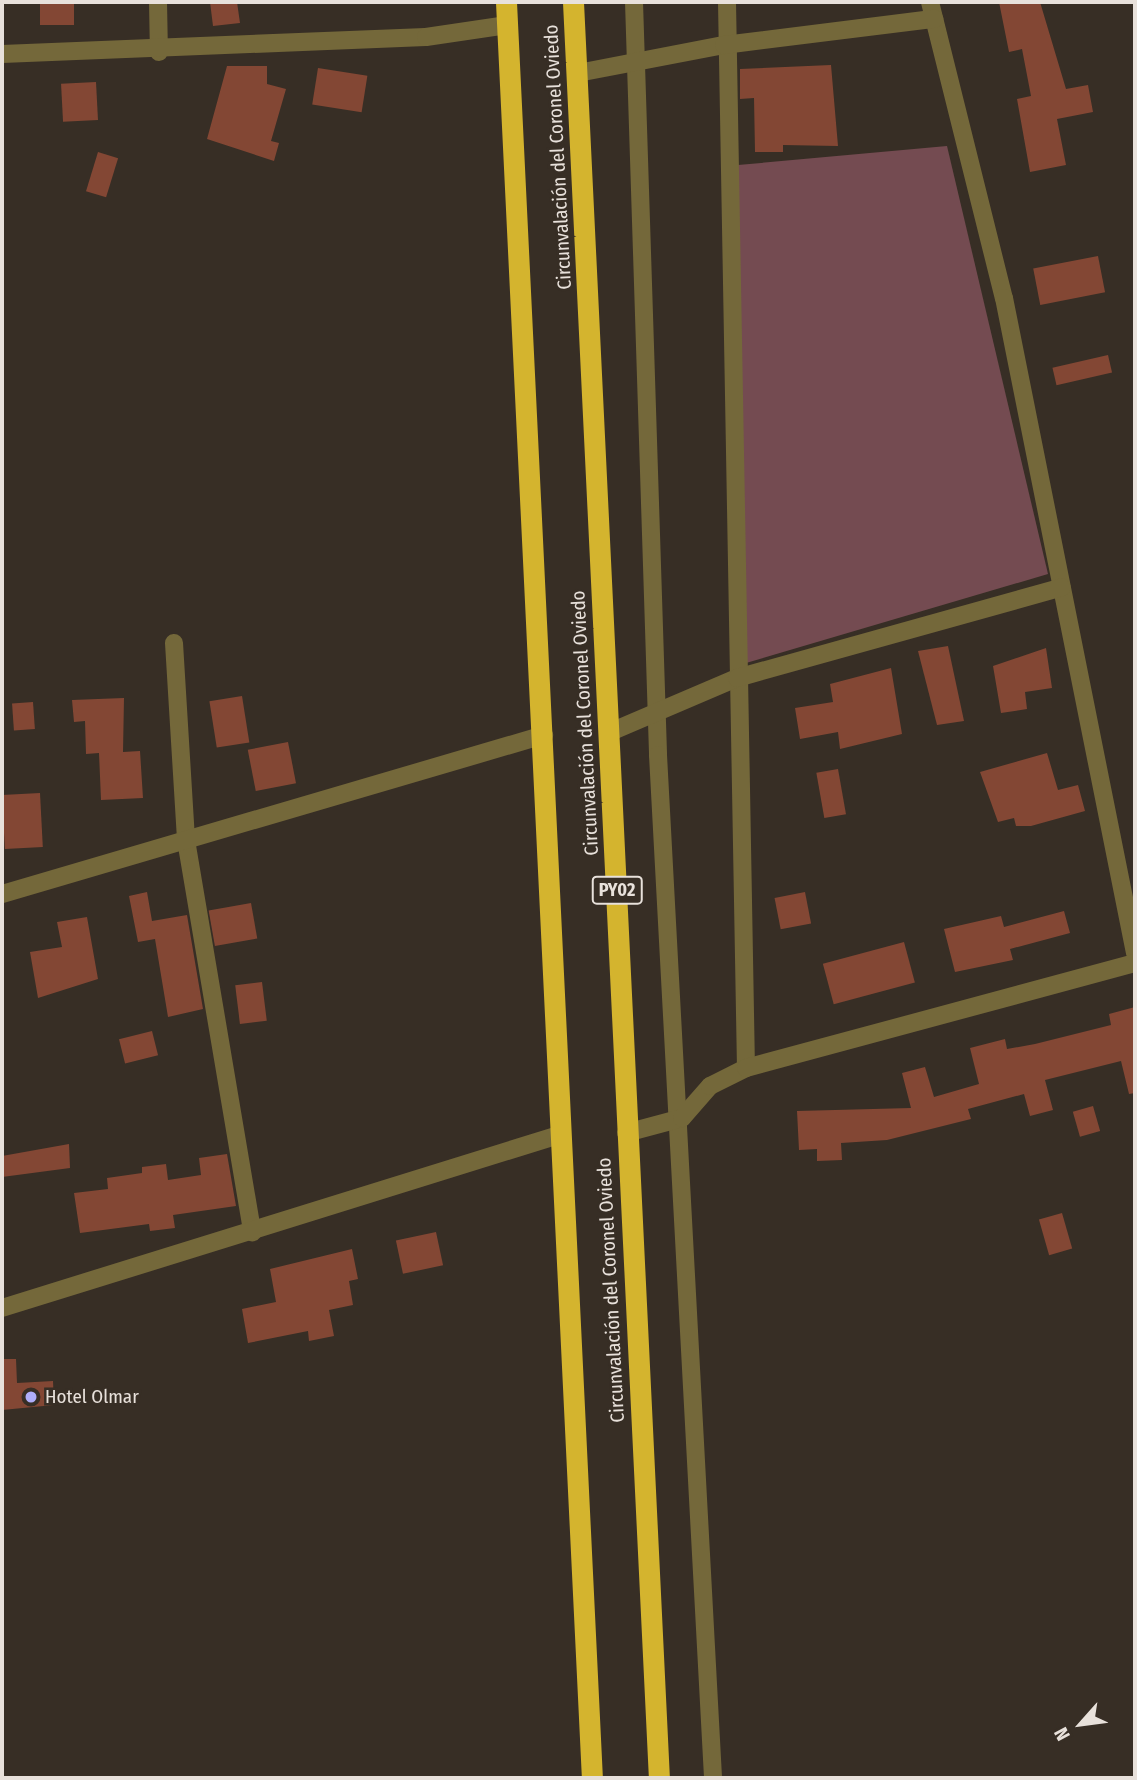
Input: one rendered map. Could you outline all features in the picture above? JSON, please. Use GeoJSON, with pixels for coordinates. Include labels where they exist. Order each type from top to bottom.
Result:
{"type":"FeatureCollection","features":[{"type":"Feature","properties":{"kind":"highway"},"geometry":{"type":"LineString","coordinates":[[506,2],[544,735],[592,1778]]}},
{"type":"Feature","properties":{"kind":"highway","name":"Circunvalación del Coronel Oviedo"},"geometry":{"type":"LineString","coordinates":[[573,2],[659,1778]]}},
{"type":"Feature","properties":{"kind":"street"},"geometry":{"type":"LineString","coordinates":[[158,2],[159,52]]}},
{"type":"Feature","properties":{"kind":"street"},"geometry":{"type":"LineString","coordinates":[[634,2],[659,711],[682,1118],[713,1778]]}},
{"type":"Feature","properties":{"kind":"street"},"geometry":{"type":"LineString","coordinates":[[727,2],[724,45],[746,1068]]}},
{"type":"Feature","properties":{"kind":"street"},"geometry":{"type":"LineString","coordinates":[[578,73],[932,10],[1004,298],[1135,953]]}},
{"type":"Feature","properties":{"kind":"street"},"geometry":{"type":"LineString","coordinates":[[2,54],[159,52],[426,37],[507,25]]}},
{"type":"Feature","properties":{"kind":"street"},"geometry":{"type":"LineString","coordinates":[[608,733],[737,678],[1062,587]]}},
{"type":"Feature","properties":{"kind":"street"},"geometry":{"type":"LineString","coordinates":[[174,643],[186,840],[252,1232]]}},
{"type":"Feature","properties":{"kind":"street"},"geometry":{"type":"LineString","coordinates":[[2,894],[544,735]]}},
{"type":"Feature","properties":{"kind":"street"},"geometry":{"type":"LineString","coordinates":[[626,1133],[682,1118],[710,1086],[746,1068],[1135,963]]}},
{"type":"Feature","properties":{"kind":"street"},"geometry":{"type":"LineString","coordinates":[[2,1308],[562,1134]]}},
{"type":"Feature","properties":{"kind":"shaded area"},"geometry":{"type":"Polygon","coordinates":[[[947,146],[1048,574],[746,663],[738,165],[947,146]]]}},
{"type":"Feature","properties":{"kind":"building"},"geometry":{"type":"Polygon","coordinates":[[[40,2],[74,2],[74,25],[40,25],[40,2]]]}},
{"type":"Feature","properties":{"kind":"building"},"geometry":{"type":"Polygon","coordinates":[[[210,2],[237,2],[240,23],[213,26],[210,2]]]}},
{"type":"Feature","properties":{"kind":"building"},"geometry":{"type":"Polygon","coordinates":[[[999,2],[1040,2],[1066,89],[1088,85],[1093,112],[1057,119],[1066,165],[1030,172],[1017,99],[1031,96],[1022,49],[1009,52],[999,2]]]}},
{"type":"Feature","properties":{"kind":"building"},"geometry":{"type":"Polygon","coordinates":[[[831,65],[838,146],[783,145],[783,152],[755,152],[754,98],[740,99],[740,69],[831,65]]]}},
{"type":"Feature","properties":{"kind":"building"},"geometry":{"type":"Polygon","coordinates":[[[227,66],[267,66],[267,84],[286,89],[271,141],[279,143],[274,161],[207,139],[227,66]]]}},
{"type":"Feature","properties":{"kind":"building"},"geometry":{"type":"Polygon","coordinates":[[[318,68],[367,76],[362,112],[312,105],[318,68]]]}},
{"type":"Feature","properties":{"kind":"building"},"geometry":{"type":"Polygon","coordinates":[[[96,82],[98,120],[63,122],[61,84],[96,82]]]}},
{"type":"Feature","properties":{"kind":"building"},"geometry":{"type":"Polygon","coordinates":[[[98,152],[118,158],[106,197],[86,191],[98,152]]]}},
{"type":"Feature","properties":{"kind":"building"},"geometry":{"type":"Polygon","coordinates":[[[1098,256],[1105,292],[1040,305],[1033,269],[1098,256]]]}},
{"type":"Feature","properties":{"kind":"building"},"geometry":{"type":"Polygon","coordinates":[[[1108,355],[1112,373],[1057,385],[1052,368],[1108,355]]]}},
{"type":"Feature","properties":{"kind":"building"},"geometry":{"type":"Polygon","coordinates":[[[948,646],[964,721],[937,725],[918,651],[948,646]]]}},
{"type":"Feature","properties":{"kind":"building"},"geometry":{"type":"Polygon","coordinates":[[[1046,648],[1052,688],[1025,692],[1027,709],[1001,713],[993,666],[1046,648]]]}},
{"type":"Feature","properties":{"kind":"building"},"geometry":{"type":"Polygon","coordinates":[[[891,668],[902,734],[840,749],[838,732],[800,739],[795,708],[833,702],[830,684],[891,668]]]}},
{"type":"Feature","properties":{"kind":"building"},"geometry":{"type":"Polygon","coordinates":[[[242,696],[249,742],[217,748],[209,701],[242,696]]]}},
{"type":"Feature","properties":{"kind":"building"},"geometry":{"type":"Polygon","coordinates":[[[124,698],[123,752],[140,751],[143,798],[101,800],[99,753],[86,754],[85,721],[74,722],[72,700],[124,698]]]}},
{"type":"Feature","properties":{"kind":"building"},"geometry":{"type":"Polygon","coordinates":[[[33,702],[35,729],[14,730],[12,703],[33,702]]]}},
{"type":"Feature","properties":{"kind":"building"},"geometry":{"type":"Polygon","coordinates":[[[288,742],[296,783],[256,791],[248,750],[288,742]]]}},
{"type":"Feature","properties":{"kind":"building"},"geometry":{"type":"Polygon","coordinates":[[[1047,753],[1058,790],[1078,785],[1085,811],[1031,826],[1016,826],[1014,818],[998,822],[980,772],[1047,753]]]}},
{"type":"Feature","properties":{"kind":"building"},"geometry":{"type":"Polygon","coordinates":[[[838,769],[846,814],[824,818],[816,773],[838,769]]]}},
{"type":"Feature","properties":{"kind":"building"},"geometry":{"type":"Polygon","coordinates":[[[40,793],[43,847],[5,849],[2,795],[40,793]]]}},
{"type":"Feature","properties":{"kind":"building"},"geometry":{"type":"Polygon","coordinates":[[[147,892],[152,921],[187,915],[203,1009],[168,1017],[155,939],[138,942],[129,896],[147,892]]]}},
{"type":"Feature","properties":{"kind":"building"},"geometry":{"type":"Polygon","coordinates":[[[805,892],[811,923],[781,929],[775,898],[805,892]]]}},
{"type":"Feature","properties":{"kind":"building"},"geometry":{"type":"Polygon","coordinates":[[[251,903],[257,938],[215,946],[209,910],[251,903]]]}},
{"type":"Feature","properties":{"kind":"building"},"geometry":{"type":"Polygon","coordinates":[[[1064,911],[1070,933],[1010,949],[1013,960],[955,972],[944,929],[1001,916],[1004,927],[1064,911]]]}},
{"type":"Feature","properties":{"kind":"building"},"geometry":{"type":"Polygon","coordinates":[[[87,917],[98,979],[38,998],[30,952],[62,947],[57,922],[87,917]]]}},
{"type":"Feature","properties":{"kind":"building"},"geometry":{"type":"Polygon","coordinates":[[[904,942],[915,983],[834,1004],[823,964],[904,942]]]}},
{"type":"Feature","properties":{"kind":"building"},"geometry":{"type":"Polygon","coordinates":[[[262,982],[267,1021],[240,1024],[235,985],[262,982]]]}},
{"type":"Feature","properties":{"kind":"building"},"geometry":{"type":"Polygon","coordinates":[[[1135,1007],[1135,1093],[1129,1094],[1121,1061],[1045,1080],[1053,1110],[1030,1116],[1024,1094],[968,1109],[971,1119],[887,1140],[841,1143],[842,1160],[817,1161],[817,1149],[799,1150],[797,1111],[911,1108],[902,1073],[925,1067],[934,1097],[979,1084],[970,1048],[1005,1039],[1007,1049],[1035,1044],[1111,1025],[1109,1014],[1135,1007]]]}},
{"type":"Feature","properties":{"kind":"building"},"geometry":{"type":"Polygon","coordinates":[[[152,1031],[158,1055],[125,1063],[119,1039],[152,1031]]]}},
{"type":"Feature","properties":{"kind":"building"},"geometry":{"type":"Polygon","coordinates":[[[1093,1106],[1100,1131],[1080,1137],[1073,1112],[1093,1106]]]}},
{"type":"Feature","properties":{"kind":"building"},"geometry":{"type":"Polygon","coordinates":[[[69,1144],[70,1168],[2,1177],[2,1156],[69,1144]]]}},
{"type":"Feature","properties":{"kind":"building"},"geometry":{"type":"Polygon","coordinates":[[[227,1154],[236,1206],[173,1215],[175,1228],[150,1231],[149,1224],[80,1233],[74,1193],[108,1189],[107,1178],[142,1173],[142,1167],[166,1164],[168,1180],[201,1175],[199,1158],[227,1154]]]}},
{"type":"Feature","properties":{"kind":"building"},"geometry":{"type":"Polygon","coordinates":[[[1062,1213],[1072,1249],[1049,1255],[1039,1220],[1062,1213]]]}},
{"type":"Feature","properties":{"kind":"building"},"geometry":{"type":"Polygon","coordinates":[[[436,1232],[443,1265],[403,1274],[396,1241],[436,1232]]]}},
{"type":"Feature","properties":{"kind":"building"},"geometry":{"type":"Polygon","coordinates":[[[352,1249],[358,1279],[349,1281],[353,1305],[329,1310],[334,1336],[309,1341],[308,1331],[248,1343],[242,1309],[276,1302],[270,1269],[352,1249]]]}},
{"type":"Feature","properties":{"kind":"building"},"geometry":{"type":"Polygon","coordinates":[[[2,1359],[16,1359],[17,1383],[53,1381],[54,1405],[2,1410],[2,1359]]]}},
{"type":"Feature","properties":{"kind":"place","name":"Hotel Olmar"},"geometry":{"type":"Point","coordinates":[31,1397]}}]}
